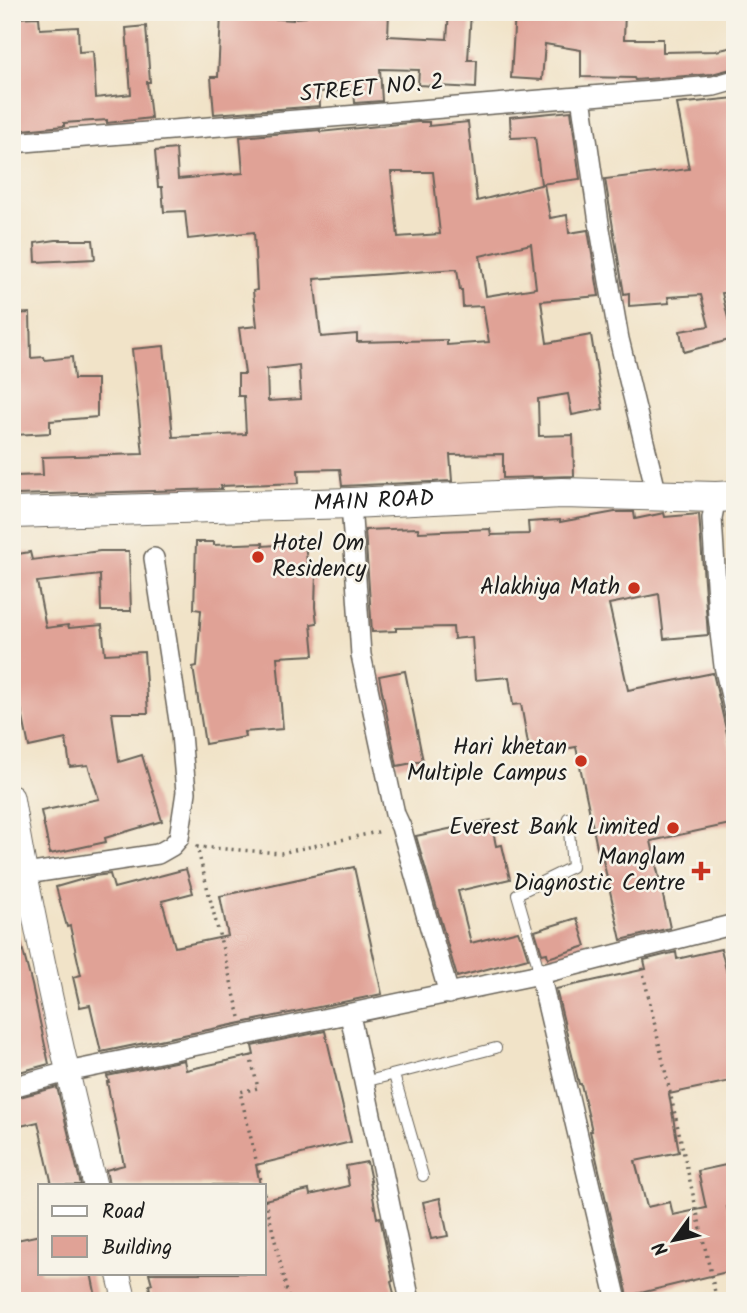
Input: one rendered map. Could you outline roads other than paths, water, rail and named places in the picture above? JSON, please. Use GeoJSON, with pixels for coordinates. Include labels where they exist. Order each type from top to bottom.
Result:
{"type":"FeatureCollection","features":[{"type":"Feature","properties":{"kind":"main road","name":"MAIN ROAD"},"geometry":{"type":"LineString","coordinates":[[12,513],[351,503],[562,493],[725,496]]}},
{"type":"Feature","properties":{"kind":"street","name":"STREET NO. 2"},"geometry":{"type":"LineString","coordinates":[[12,143],[714,86],[735,80]]}},
{"type":"Feature","properties":{"kind":"street"},"geometry":{"type":"LineString","coordinates":[[581,96],[599,223],[620,339],[657,495]]}},
{"type":"Feature","properties":{"kind":"street"},"geometry":{"type":"LineString","coordinates":[[725,496],[712,517],[718,616],[724,666],[735,714]]}},
{"type":"Feature","properties":{"kind":"street"},"geometry":{"type":"LineString","coordinates":[[351,503],[361,655],[395,814],[449,994]]}},
{"type":"Feature","properties":{"kind":"street"},"geometry":{"type":"LineString","coordinates":[[26,874],[158,854],[172,846],[179,838],[186,792],[181,734],[154,558]]}},
{"type":"Feature","properties":{"kind":"street"},"geometry":{"type":"LineString","coordinates":[[12,797],[66,1072],[95,1184]]}},
{"type":"Feature","properties":{"kind":"street"},"geometry":{"type":"LineString","coordinates":[[12,1087],[66,1072],[540,974],[735,924]]}},
{"type":"Feature","properties":{"kind":"street"},"geometry":{"type":"LineString","coordinates":[[540,974],[617,1301]]}},
{"type":"Feature","properties":{"kind":"street"},"geometry":{"type":"LineString","coordinates":[[350,1015],[410,1301]]}},
{"type":"Feature","properties":{"kind":"street"},"geometry":{"type":"LineString","coordinates":[[118,1274],[125,1301]]}},
{"type":"Feature","properties":{"kind":"lane"},"geometry":{"type":"LineString","coordinates":[[540,974],[517,894],[572,867],[568,818]]}},
{"type":"Feature","properties":{"kind":"lane"},"geometry":{"type":"LineString","coordinates":[[364,1082],[496,1048]]}},
{"type":"Feature","properties":{"kind":"lane"},"geometry":{"type":"LineString","coordinates":[[394,1074],[424,1176]]}},
{"type":"Feature","properties":{"kind":"place","name":"Hotel Om Residency"},"geometry":{"type":"Point","coordinates":[258,557]}},
{"type":"Feature","properties":{"kind":"place","name":"Alakhiya Math"},"geometry":{"type":"Point","coordinates":[634,588]}},
{"type":"Feature","properties":{"kind":"place","name":"Hari khetan Multiple Campus"},"geometry":{"type":"Point","coordinates":[581,761]}},
{"type":"Feature","properties":{"kind":"place","name":"Everest Bank Limited"},"geometry":{"type":"Point","coordinates":[673,828]}},
{"type":"Feature","properties":{"kind":"place","name":"Manglam Diagnostic Centre"},"geometry":{"type":"Point","coordinates":[701,871]}}]}
